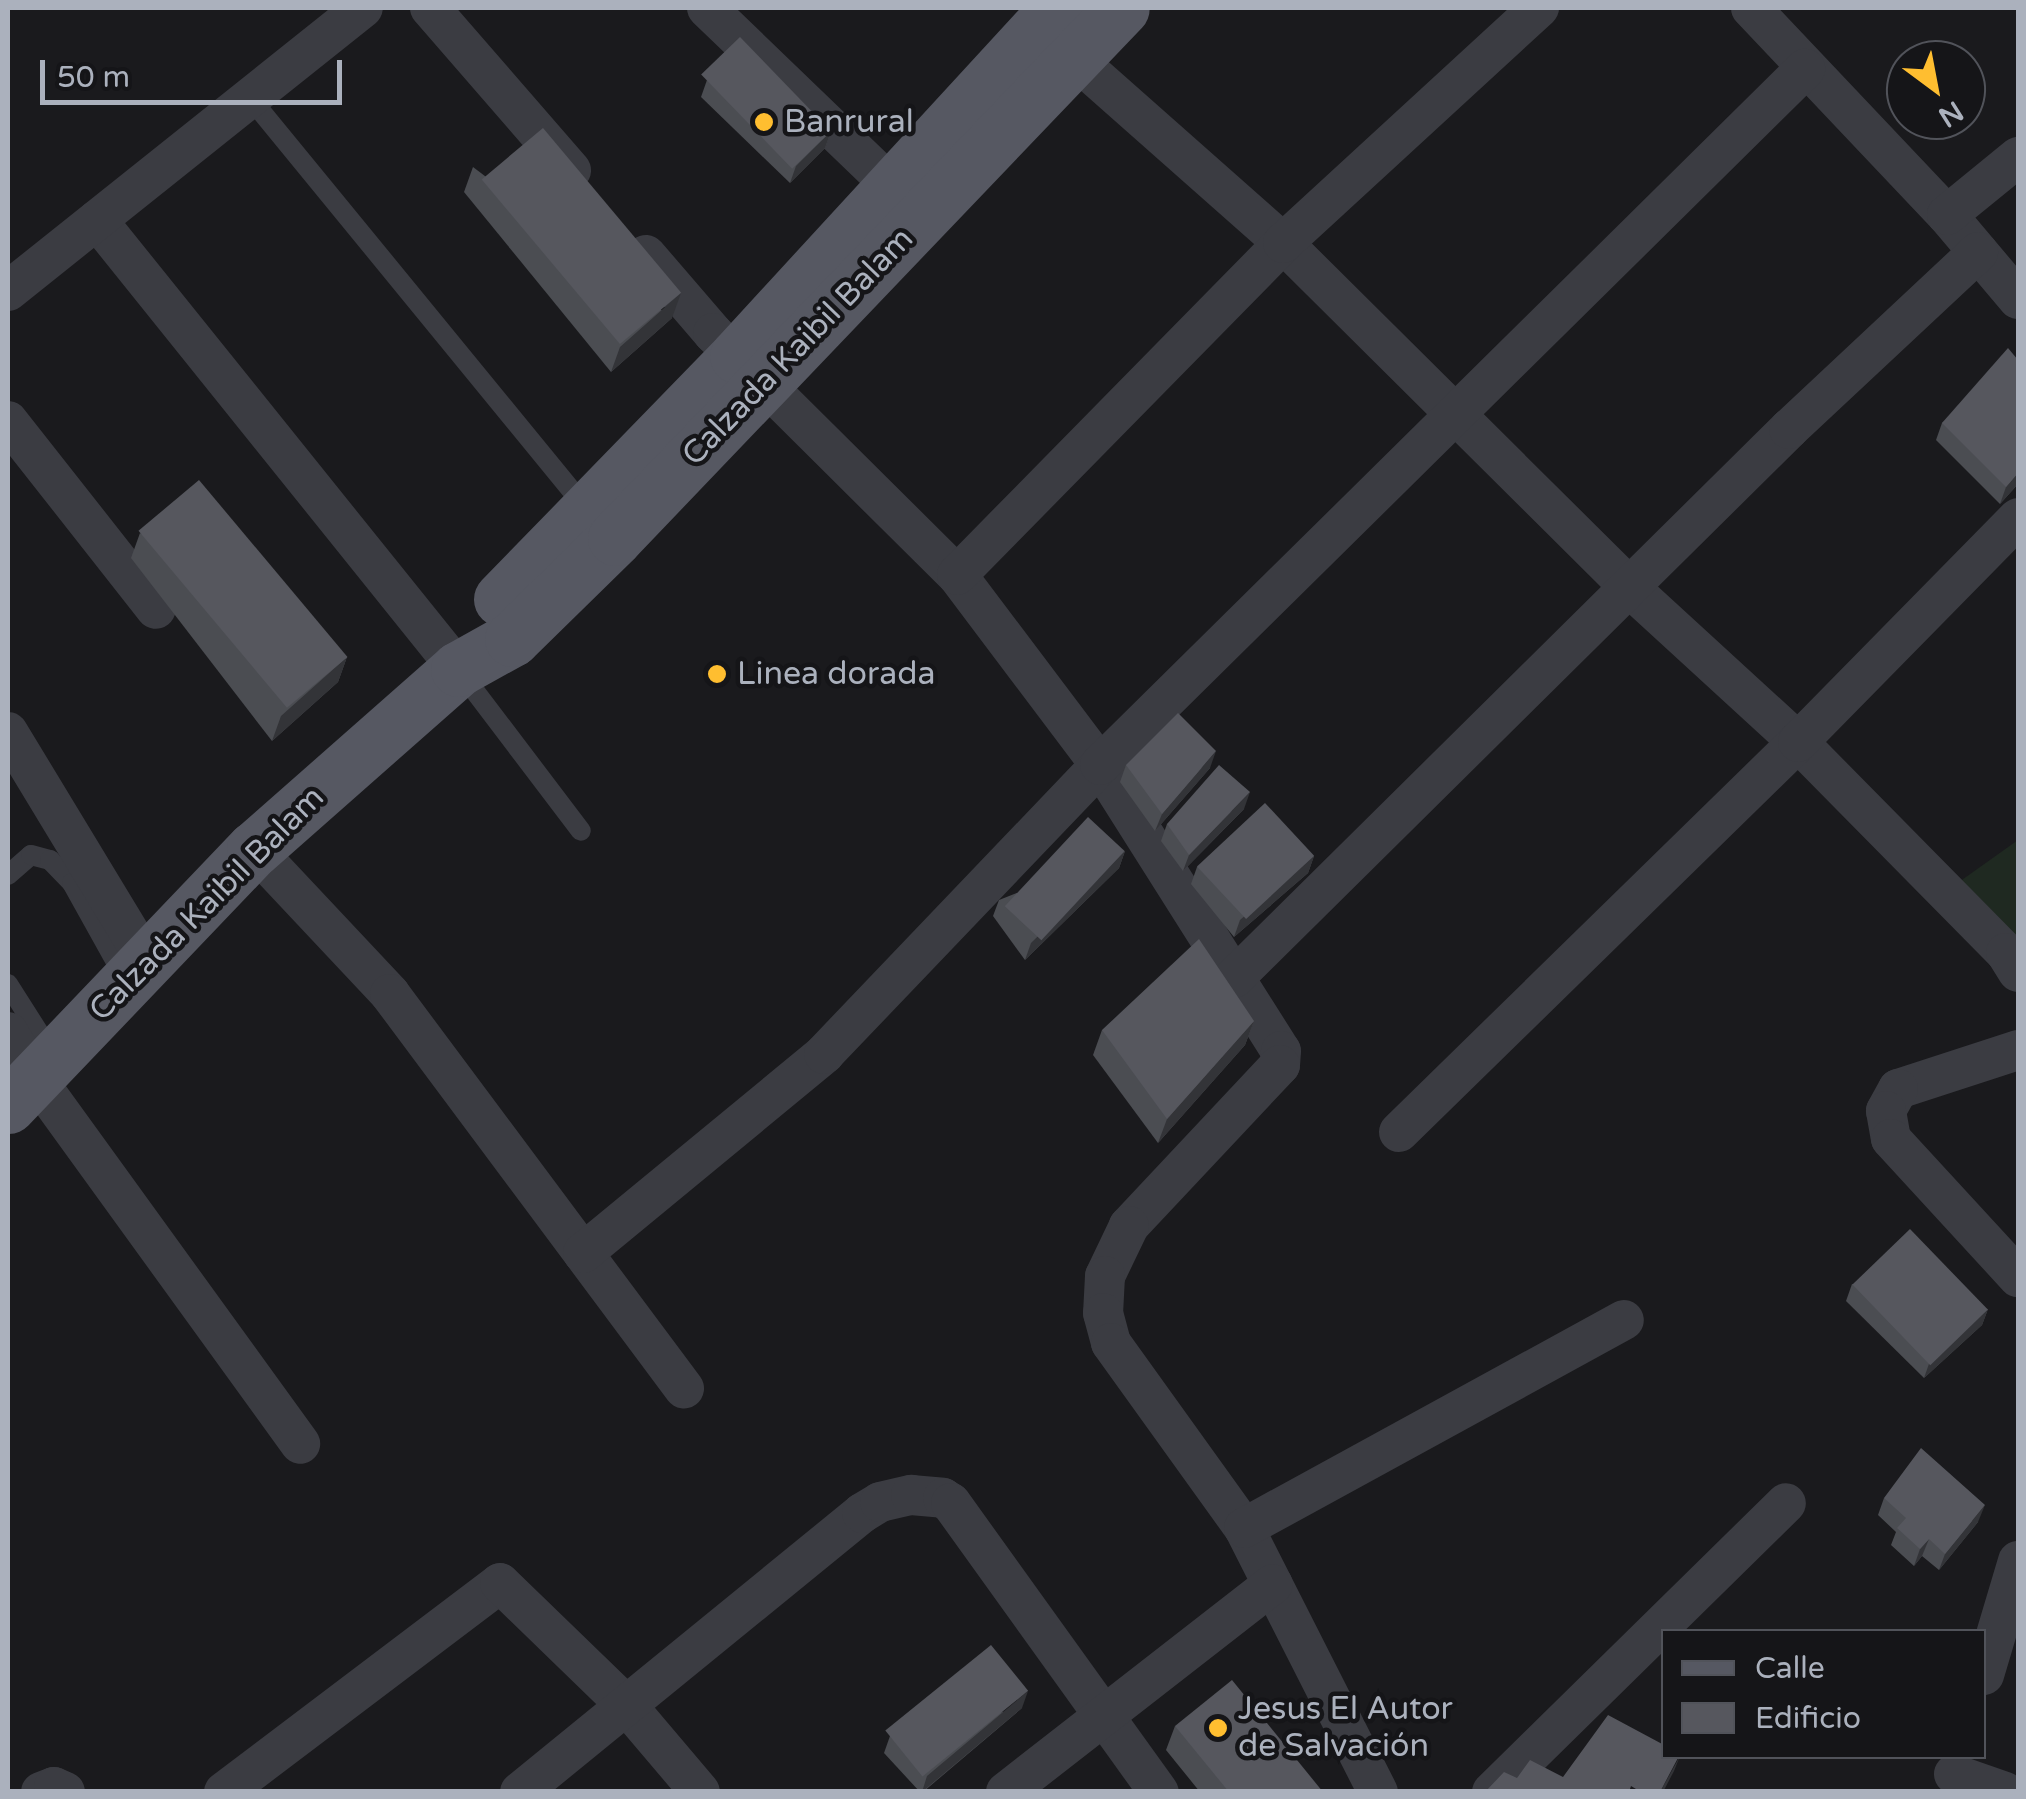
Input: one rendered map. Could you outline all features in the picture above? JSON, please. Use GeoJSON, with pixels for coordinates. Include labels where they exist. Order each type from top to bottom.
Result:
{"type":"FeatureCollection","features":[{"type":"Feature","properties":{"kind":"main road","name":"Calzada Kaibil Balam"},"geometry":{"type":"LineString","coordinates":[[458,669],[487,613],[588,510],[752,369],[892,185],[1058,21],[1122,8]]}},
{"type":"Feature","properties":{"kind":"main road","name":"Calzada Kaibil Balam"},"geometry":{"type":"LineString","coordinates":[[26,1068],[138,974],[254,849],[458,669],[512,639],[1058,21]]}},
{"type":"Feature","properties":{"kind":"street"},"geometry":{"type":"LineString","coordinates":[[8,290],[363,8]]}},
{"type":"Feature","properties":{"kind":"street"},"geometry":{"type":"LineString","coordinates":[[430,8],[610,215],[752,369],[957,574],[1100,764],[1281,1051],[1280,1065],[1129,1226],[1105,1276],[1102,1297],[1111,1343],[1244,1528],[1378,1792]]}},
{"type":"Feature","properties":{"kind":"street"},"geometry":{"type":"LineString","coordinates":[[707,8],[892,185]]}},
{"type":"Feature","properties":{"kind":"street"},"geometry":{"type":"LineString","coordinates":[[957,574],[1283,244],[1539,8]]}},
{"type":"Feature","properties":{"kind":"street"},"geometry":{"type":"LineString","coordinates":[[1751,8],[1804,69],[1947,214],[2018,298]]}},
{"type":"Feature","properties":{"kind":"street"},"geometry":{"type":"LineString","coordinates":[[1058,21],[1631,589],[1798,742],[2006,952],[2018,972]]}},
{"type":"Feature","properties":{"kind":"street"},"geometry":{"type":"LineString","coordinates":[[582,1253],[824,1054],[1100,764],[1804,69]]}},
{"type":"Feature","properties":{"kind":"street"},"geometry":{"type":"LineString","coordinates":[[1947,214],[2018,157]]}},
{"type":"Feature","properties":{"kind":"street"},"geometry":{"type":"LineString","coordinates":[[97,220],[458,669]]}},
{"type":"Feature","properties":{"kind":"street"},"geometry":{"type":"LineString","coordinates":[[1234,978],[1631,589],[1788,428],[1978,252]]}},
{"type":"Feature","properties":{"kind":"street"},"geometry":{"type":"LineString","coordinates":[[8,421],[156,609]]}},
{"type":"Feature","properties":{"kind":"street"},"geometry":{"type":"LineString","coordinates":[[1399,1132],[1798,742],[2018,518]]}},
{"type":"Feature","properties":{"kind":"street"},"geometry":{"type":"LineString","coordinates":[[8,732],[138,974]]}},
{"type":"Feature","properties":{"kind":"street"},"geometry":{"type":"LineString","coordinates":[[254,849],[390,994],[684,1388]]}},
{"type":"Feature","properties":{"kind":"street"},"geometry":{"type":"LineString","coordinates":[[2018,1050],[1898,1090],[1886,1110],[1891,1139],[2018,1276]]}},
{"type":"Feature","properties":{"kind":"street"},"geometry":{"type":"LineString","coordinates":[[26,1068],[300,1444]]}},
{"type":"Feature","properties":{"kind":"street"},"geometry":{"type":"LineString","coordinates":[[1244,1528],[1624,1320]]}},
{"type":"Feature","properties":{"kind":"street"},"geometry":{"type":"LineString","coordinates":[[520,1792],[862,1513],[880,1502],[911,1495],[943,1498],[951,1503],[1103,1720],[1159,1792]]}},
{"type":"Feature","properties":{"kind":"street"},"geometry":{"type":"LineString","coordinates":[[1492,1792],[1786,1502]]}},
{"type":"Feature","properties":{"kind":"street"},"geometry":{"type":"LineString","coordinates":[[1986,1667],[2018,1562]]}},
{"type":"Feature","properties":{"kind":"street"},"geometry":{"type":"LineString","coordinates":[[224,1792],[500,1583],[628,1707],[700,1792]]}},
{"type":"Feature","properties":{"kind":"street"},"geometry":{"type":"LineString","coordinates":[[1006,1792],[1273,1584]]}},
{"type":"Feature","properties":{"kind":"street"},"geometry":{"type":"LineString","coordinates":[[1953,1774],[2006,1792]]}},
{"type":"Feature","properties":{"kind":"street"},"geometry":{"type":"LineString","coordinates":[[41,1792],[54,1787],[65,1792]]}},
{"type":"Feature","properties":{"kind":"lane"},"geometry":{"type":"LineString","coordinates":[[250,99],[588,510]]}},
{"type":"Feature","properties":{"kind":"lane"},"geometry":{"type":"LineString","coordinates":[[458,669],[580,831]]}},
{"type":"Feature","properties":{"kind":"lane"},"geometry":{"type":"LineString","coordinates":[[8,875],[31,855],[50,860],[72,882],[138,974]]}},
{"type":"Feature","properties":{"kind":"lane"},"geometry":{"type":"LineString","coordinates":[[8,984],[26,1068]]}},
{"type":"Feature","properties":{"kind":"shaded area"},"geometry":{"type":"Polygon","coordinates":[[[2018,840],[2018,951],[1959,882],[2018,840]]]}},
{"type":"Feature","properties":{"kind":"building","name":"Banrural"},"geometry":{"type":"Polygon","coordinates":[[[740,37],[831,131],[792,169],[701,75],[740,37]]]}},
{"type":"Feature","properties":{"kind":"building"},"geometry":{"type":"Polygon","coordinates":[[[543,128],[681,293],[620,344],[482,179],[543,128]]]}},
{"type":"Feature","properties":{"kind":"building"},"geometry":{"type":"Polygon","coordinates":[[[2008,348],[2018,360],[2018,473],[2006,487],[1942,423],[2008,348]]]}},
{"type":"Feature","properties":{"kind":"building"},"geometry":{"type":"Polygon","coordinates":[[[199,480],[347,657],[287,708],[138,531],[199,480]]]}},
{"type":"Feature","properties":{"kind":"building"},"geometry":{"type":"Polygon","coordinates":[[[1178,713],[1216,751],[1162,814],[1126,765],[1178,713]]]}},
{"type":"Feature","properties":{"kind":"building"},"geometry":{"type":"Polygon","coordinates":[[[1219,765],[1250,792],[1189,855],[1167,824],[1219,765]]]}},
{"type":"Feature","properties":{"kind":"building"},"geometry":{"type":"Polygon","coordinates":[[[1265,803],[1314,856],[1246,919],[1197,866],[1265,803]]]}},
{"type":"Feature","properties":{"kind":"building"},"geometry":{"type":"Polygon","coordinates":[[[1088,817],[1125,851],[1041,940],[1005,906],[1088,817]]]}},
{"type":"Feature","properties":{"kind":"building"},"geometry":{"type":"Polygon","coordinates":[[[1199,939],[1254,1021],[1167,1119],[1102,1030],[1199,939]]]}},
{"type":"Feature","properties":{"kind":"building"},"geometry":{"type":"Polygon","coordinates":[[[1910,1229],[1988,1310],[1930,1365],[1852,1285],[1910,1229]]]}},
{"type":"Feature","properties":{"kind":"building"},"geometry":{"type":"Polygon","coordinates":[[[1921,1448],[1985,1505],[1945,1554],[1929,1539],[1920,1549],[1897,1528],[1906,1518],[1884,1498],[1921,1448]]]}},
{"type":"Feature","properties":{"kind":"building"},"geometry":{"type":"Polygon","coordinates":[[[991,1645],[1028,1691],[922,1776],[885,1731],[991,1645]]]}},
{"type":"Feature","properties":{"kind":"building"},"geometry":{"type":"Polygon","coordinates":[[[1232,1680],[1323,1792],[1229,1792],[1175,1726],[1232,1680]]]}},
{"type":"Feature","properties":{"kind":"building"},"geometry":{"type":"Polygon","coordinates":[[[1608,1715],[1661,1743],[1661,1759],[1677,1759],[1660,1792],[1641,1792],[1631,1786],[1629,1792],[1485,1792],[1504,1772],[1517,1778],[1530,1760],[1563,1777],[1608,1715]]]}},
{"type":"Feature","properties":{"kind":"place","name":"Banrural"},"geometry":{"type":"Point","coordinates":[764,122]}},
{"type":"Feature","properties":{"kind":"place","name":"Linea dorada"},"geometry":{"type":"Point","coordinates":[717,674]}},
{"type":"Feature","properties":{"kind":"place","name":"Jesus El Autor de Salvación"},"geometry":{"type":"Point","coordinates":[1218,1728]}}]}
